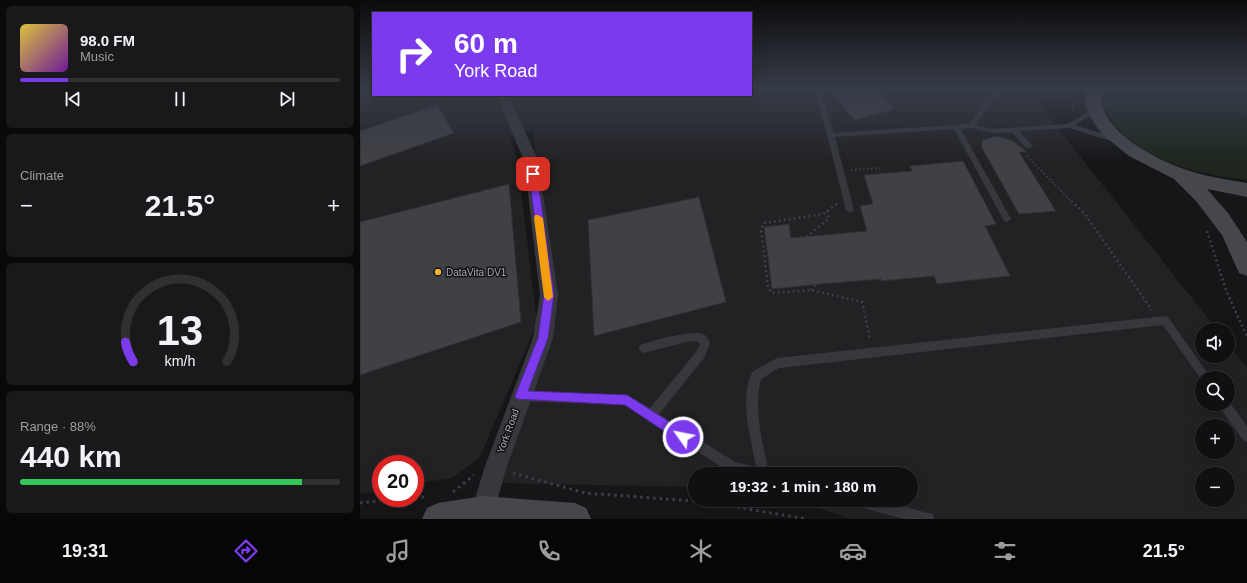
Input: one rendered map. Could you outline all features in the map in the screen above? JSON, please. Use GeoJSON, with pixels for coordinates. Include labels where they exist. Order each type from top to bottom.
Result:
{"type":"FeatureCollection","features":[{"type":"Feature","properties":{"kind":"main road"},"geometry":{"type":"LineString","coordinates":[[1097,113],[1104,126],[1121,142],[1146,159],[1178,173],[1213,184],[1247,190]]}},
{"type":"Feature","properties":{"kind":"main road"},"geometry":{"type":"LineString","coordinates":[[1178,173],[1214,208],[1245,249]]}},
{"type":"Feature","properties":{"kind":"main road"},"geometry":{"type":"LineString","coordinates":[[439,503],[483,512],[575,519]]}},
{"type":"Feature","properties":{"kind":"street","name":"York Road"},"geometry":{"type":"LineString","coordinates":[[483,512],[495,469],[543,338],[549,294],[531,160],[510,113]]}},
{"type":"Feature","properties":{"kind":"lane"},"geometry":{"type":"LineString","coordinates":[[824,113],[850,210]]}},
{"type":"Feature","properties":{"kind":"lane"},"geometry":{"type":"LineString","coordinates":[[971,126],[980,113]]}},
{"type":"Feature","properties":{"kind":"lane"},"geometry":{"type":"LineString","coordinates":[[1069,126],[1090,113]]}},
{"type":"Feature","properties":{"kind":"lane"},"geometry":{"type":"LineString","coordinates":[[831,135],[971,126],[992,131],[1069,126],[1121,142]]}},
{"type":"Feature","properties":{"kind":"lane"},"geometry":{"type":"LineString","coordinates":[[956,127],[1007,219]]}},
{"type":"Feature","properties":{"kind":"lane"},"geometry":{"type":"LineString","coordinates":[[1013,129],[1026,148]]}},
{"type":"Feature","properties":{"kind":"lane"},"geometry":{"type":"LineString","coordinates":[[762,467],[752,405],[752,388],[756,376],[777,363],[1165,320],[1201,371]]}},
{"type":"Feature","properties":{"kind":"lane"},"geometry":{"type":"LineString","coordinates":[[644,348],[690,336],[701,338],[705,343],[700,355],[651,416]]}},
{"type":"Feature","properties":{"kind":"lane"},"geometry":{"type":"LineString","coordinates":[[521,396],[627,400],[732,467]]}},
{"type":"Feature","properties":{"kind":"lane"},"geometry":{"type":"LineString","coordinates":[[1229,411],[1247,436]]}},
{"type":"Feature","properties":{"kind":"lane"},"geometry":{"type":"LineString","coordinates":[[883,507],[928,519]]}},
{"type":"Feature","properties":{"kind":"path"},"geometry":{"type":"LineString","coordinates":[[1071,113],[1070,117],[1078,121]]}},
{"type":"Feature","properties":{"kind":"path"},"geometry":{"type":"LineString","coordinates":[[1026,148],[1039,170],[1084,213],[1159,321]]}},
{"type":"Feature","properties":{"kind":"path"},"geometry":{"type":"LineString","coordinates":[[840,171],[882,168]]}},
{"type":"Feature","properties":{"kind":"path"},"geometry":{"type":"LineString","coordinates":[[836,197],[838,204],[823,214],[774,221],[764,224],[761,229],[768,288],[772,293],[811,290],[862,302],[873,353]]}},
{"type":"Feature","properties":{"kind":"path"},"geometry":{"type":"LineString","coordinates":[[811,290],[815,286],[807,237],[829,218],[828,211]]}},
{"type":"Feature","properties":{"kind":"path"},"geometry":{"type":"LineString","coordinates":[[1206,227],[1226,290],[1247,337]]}},
{"type":"Feature","properties":{"kind":"path"},"geometry":{"type":"LineString","coordinates":[[424,499],[439,503],[477,472],[495,469],[585,493],[708,502],[791,518],[806,519]]}},
{"type":"Feature","properties":{"kind":"path"},"geometry":{"type":"LineString","coordinates":[[360,503],[372,502]]}},
{"type":"Feature","properties":{"kind":"shaded area"},"geometry":{"type":"Polygon","coordinates":[[[360,113],[1046,113],[1211,323],[1195,323],[1195,363],[1235,363],[1235,353],[1247,368],[1247,519],[852,519],[815,507],[918,507],[918,467],[688,467],[688,487],[499,483],[549,315],[533,129],[510,138],[517,157],[537,323],[480,457],[452,478],[424,483],[424,455],[372,455],[372,492],[360,494],[360,113]]]}},
{"type":"Feature","properties":{"kind":"shaded area"},"geometry":{"type":"Polygon","coordinates":[[[1108,113],[1247,113],[1247,179],[1209,174],[1168,162],[1132,141],[1117,128],[1108,113]]]}},
{"type":"Feature","properties":{"kind":"building"},"geometry":{"type":"Polygon","coordinates":[[[413,113],[442,113],[454,133],[360,166],[360,131],[413,113]]]}},
{"type":"Feature","properties":{"kind":"building"},"geometry":{"type":"Polygon","coordinates":[[[849,113],[879,113],[854,120],[849,113]]]}},
{"type":"Feature","properties":{"kind":"building"},"geometry":{"type":"Polygon","coordinates":[[[997,136],[1013,141],[1027,152],[1019,152],[1056,211],[1019,214],[981,146],[983,140],[997,136]]]}},
{"type":"Feature","properties":{"kind":"building"},"geometry":{"type":"Polygon","coordinates":[[[963,161],[996,224],[985,226],[1010,276],[937,284],[934,276],[881,281],[881,279],[772,289],[764,227],[789,224],[791,238],[867,231],[860,206],[873,204],[864,175],[912,171],[910,166],[963,161]]]}},
{"type":"Feature","properties":{"kind":"building","name":"DataVita DV1"},"geometry":{"type":"Polygon","coordinates":[[[509,184],[521,322],[360,375],[360,222],[509,184]]]}},
{"type":"Feature","properties":{"kind":"building"},"geometry":{"type":"Polygon","coordinates":[[[699,197],[726,302],[594,336],[588,220],[699,197]]]}},
{"type":"Feature","properties":{"kind":"slow traffic"},"geometry":{"type":"LineString","coordinates":[[538,218],[549,294],[548,297]]}},
{"type":"Feature","properties":{"kind":"place","name":"DataVita DV1"},"geometry":{"type":"Point","coordinates":[438,272]}},
{"type":"Feature","properties":{"kind":"route"},"geometry":{"type":"LineString","coordinates":[[533,174],[549,294],[543,338],[521,396],[627,400],[683,437]]}}]}
